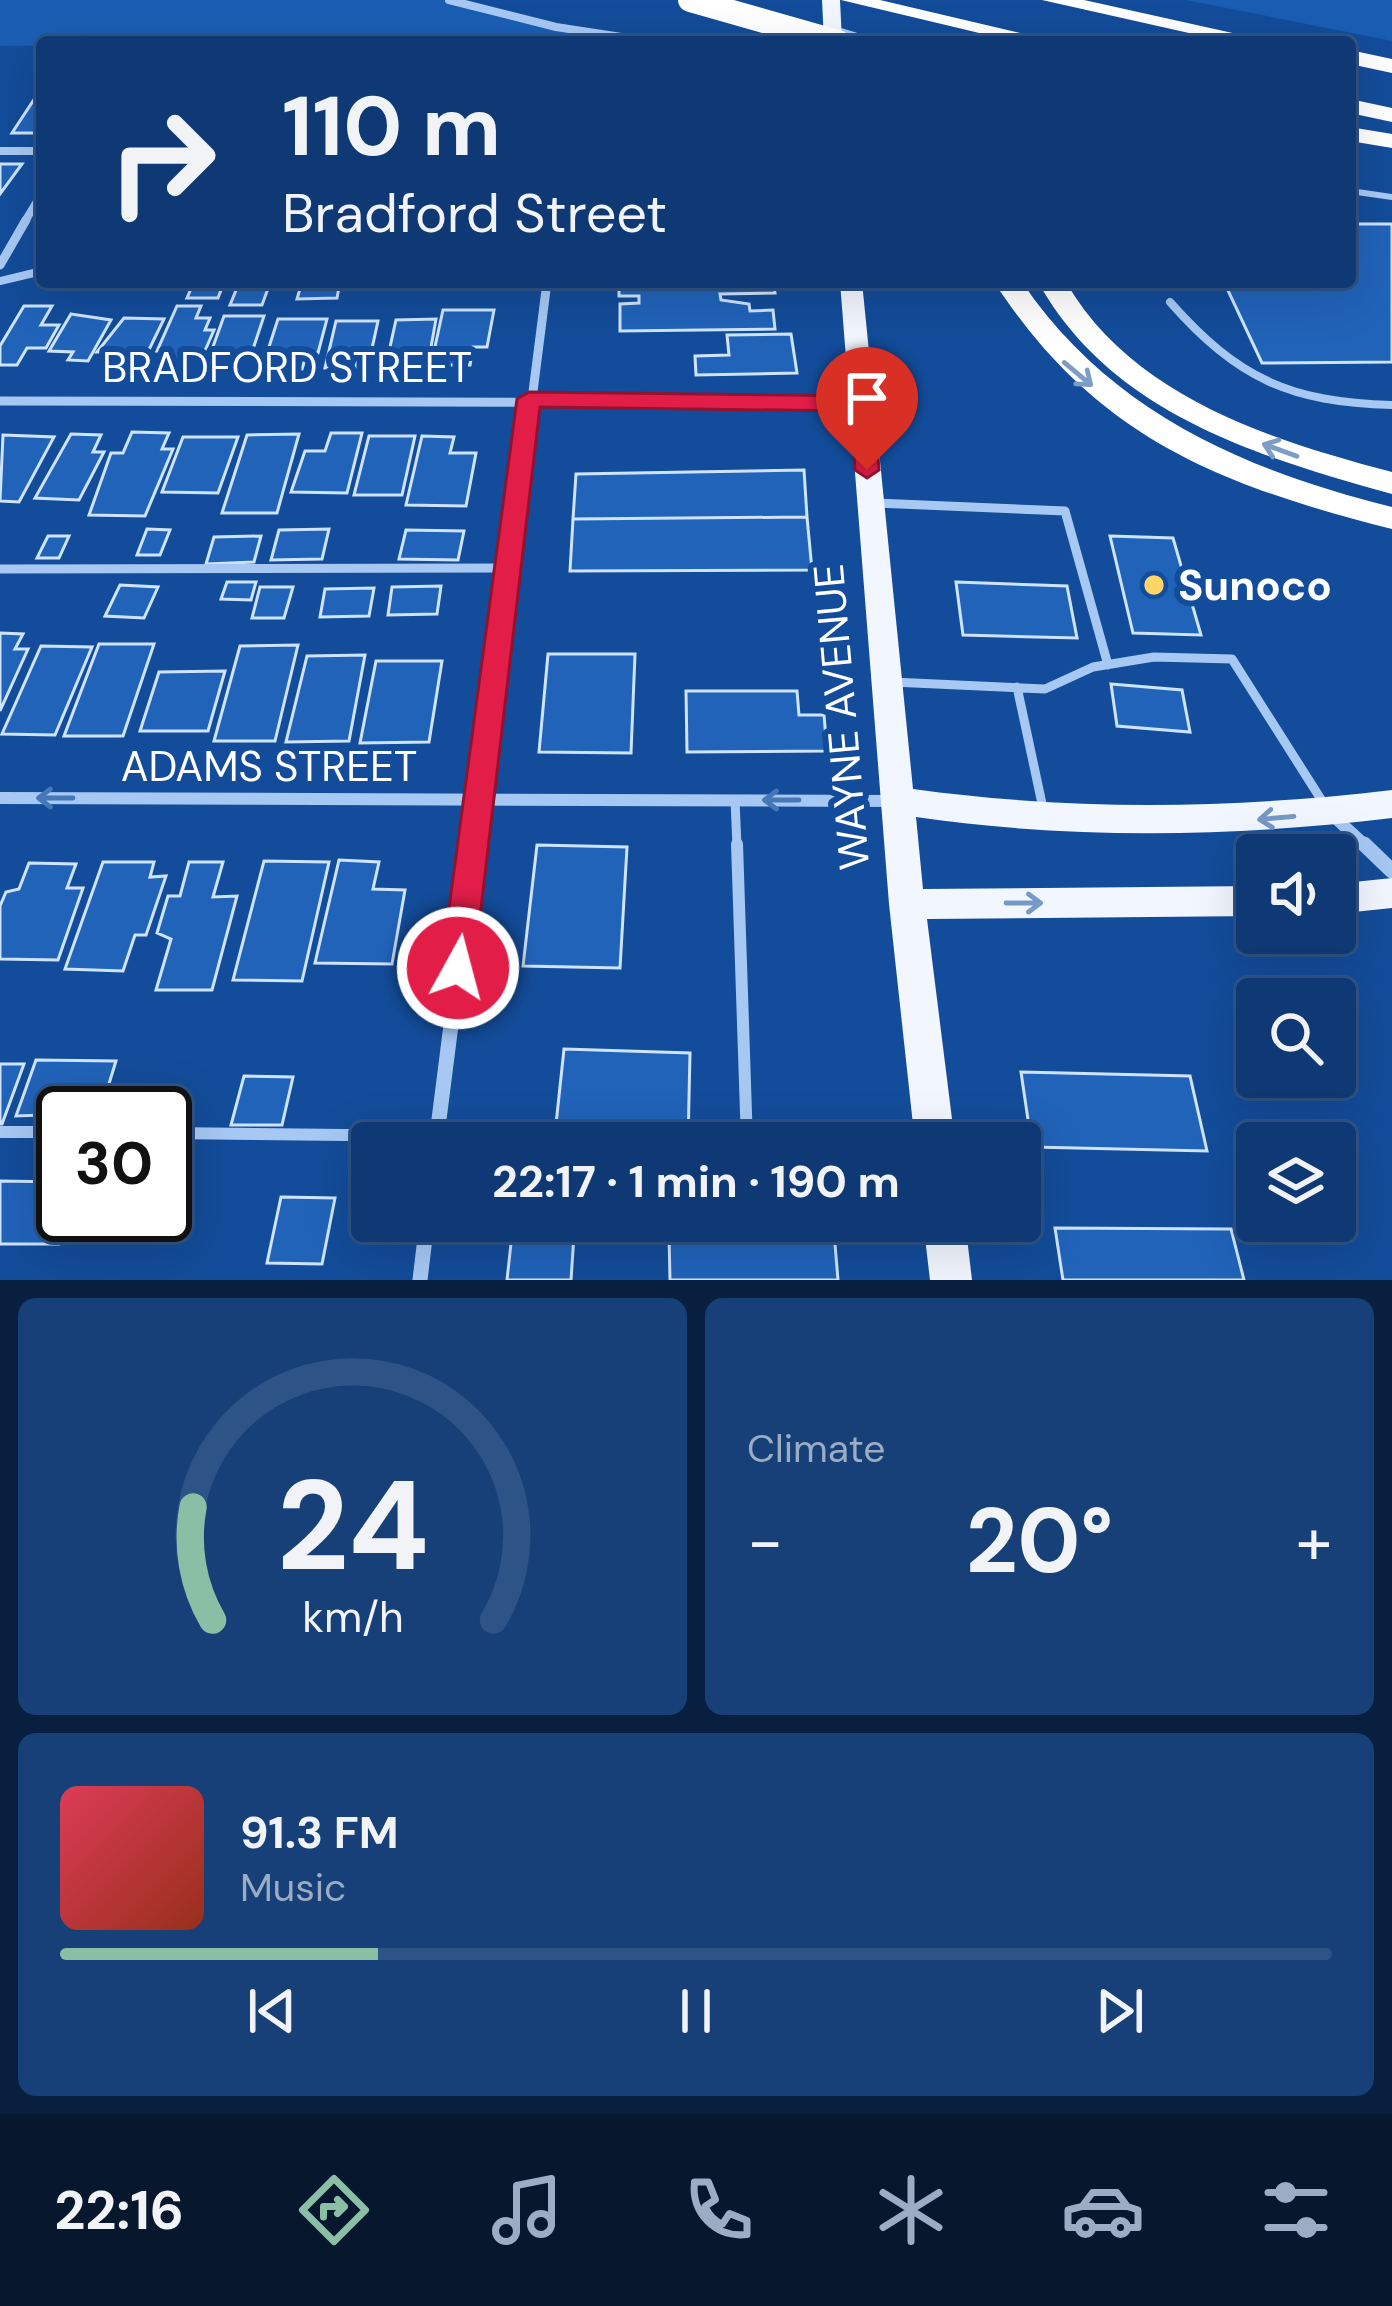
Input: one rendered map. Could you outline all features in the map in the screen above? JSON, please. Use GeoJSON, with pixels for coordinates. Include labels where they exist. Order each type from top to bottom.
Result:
{"type":"FeatureCollection","features":[{"type":"Feature","properties":{"kind":"highway"},"geometry":{"type":"LineString","coordinates":[[690,0],[827,36]]}},
{"type":"Feature","properties":{"kind":"highway"},"geometry":{"type":"LineString","coordinates":[[851,0],[1018,36]]}},
{"type":"Feature","properties":{"kind":"highway"},"geometry":{"type":"LineString","coordinates":[[1052,0],[1232,36]]}},
{"type":"Feature","properties":{"kind":"highway"},"geometry":{"type":"LineString","coordinates":[[1096,0],[1256,36]]}},
{"type":"Feature","properties":{"kind":"highway"},"geometry":{"type":"LineString","coordinates":[[1356,59],[1392,67]]}},
{"type":"Feature","properties":{"kind":"highway"},"geometry":{"type":"LineString","coordinates":[[1356,107],[1392,115]]}},
{"type":"Feature","properties":{"kind":"highway"},"geometry":{"type":"LineString","coordinates":[[1356,135],[1392,141]]}},
{"type":"Feature","properties":{"kind":"highway"},"geometry":{"type":"LineString","coordinates":[[1011,288],[1033,329],[1058,356],[1127,411],[1255,478],[1392,518]]}},
{"type":"Feature","properties":{"kind":"highway"},"geometry":{"type":"LineString","coordinates":[[1054,288],[1059,300],[1100,346],[1155,390],[1226,430],[1325,466],[1392,483]]}},
{"type":"Feature","properties":{"kind":"main road"},"geometry":{"type":"LineString","coordinates":[[831,0],[835,36]]}},
{"type":"Feature","properties":{"kind":"main road","name":"WAYNE AVENUE"},"geometry":{"type":"LineString","coordinates":[[852,288],[907,904],[933,1122]]}},
{"type":"Feature","properties":{"kind":"main road"},"geometry":{"type":"LineString","coordinates":[[898,801],[1004,818],[1264,820],[1392,804]]}},
{"type":"Feature","properties":{"kind":"main road"},"geometry":{"type":"LineString","coordinates":[[1356,896],[1392,892]]}},
{"type":"Feature","properties":{"kind":"main road"},"geometry":{"type":"LineString","coordinates":[[907,904],[1236,901]]}},
{"type":"Feature","properties":{"kind":"main road"},"geometry":{"type":"LineString","coordinates":[[946,1242],[951,1280]]}},
{"type":"Feature","properties":{"kind":"street"},"geometry":{"type":"LineString","coordinates":[[448,0],[556,27],[615,36]]}},
{"type":"Feature","properties":{"kind":"street"},"geometry":{"type":"LineString","coordinates":[[0,151],[36,151]]}},
{"type":"Feature","properties":{"kind":"street"},"geometry":{"type":"LineString","coordinates":[[0,265],[36,203]]}},
{"type":"Feature","properties":{"kind":"street"},"geometry":{"type":"LineString","coordinates":[[439,1122],[546,288]]}},
{"type":"Feature","properties":{"kind":"street","name":"BRADFORD STREET"},"geometry":{"type":"LineString","coordinates":[[0,400],[862,404]]}},
{"type":"Feature","properties":{"kind":"street","name":"ADAMS STREET"},"geometry":{"type":"LineString","coordinates":[[0,798],[898,801]]}},
{"type":"Feature","properties":{"kind":"street"},"geometry":{"type":"LineString","coordinates":[[1329,812],[1392,871]]}},
{"type":"Feature","properties":{"kind":"street"},"geometry":{"type":"LineString","coordinates":[[420,1280],[425,1242]]}},
{"type":"Feature","properties":{"kind":"lane"},"geometry":{"type":"LineString","coordinates":[[1356,192],[1392,197]]}},
{"type":"Feature","properties":{"kind":"lane"},"geometry":{"type":"LineString","coordinates":[[0,281],[36,272]]}},
{"type":"Feature","properties":{"kind":"lane"},"geometry":{"type":"LineString","coordinates":[[1170,302],[1210,350],[1252,378],[1299,399],[1392,405]]}},
{"type":"Feature","properties":{"kind":"lane"},"geometry":{"type":"LineString","coordinates":[[869,503],[1065,511],[1108,665]]}},
{"type":"Feature","properties":{"kind":"lane"},"geometry":{"type":"LineString","coordinates":[[0,568],[507,568]]}},
{"type":"Feature","properties":{"kind":"lane"},"geometry":{"type":"LineString","coordinates":[[886,682],[1045,688],[1108,665],[1154,657],[1232,659],[1329,812]]}},
{"type":"Feature","properties":{"kind":"lane"},"geometry":{"type":"LineString","coordinates":[[1017,687],[1045,818]]}},
{"type":"Feature","properties":{"kind":"lane"},"geometry":{"type":"LineString","coordinates":[[735,800],[746,1122]]}},
{"type":"Feature","properties":{"kind":"lane"},"geometry":{"type":"LineString","coordinates":[[0,1132],[36,1132]]}},
{"type":"Feature","properties":{"kind":"lane"},"geometry":{"type":"LineString","coordinates":[[192,1134],[351,1138]]}},
{"type":"Feature","properties":{"kind":"shaded area"},"geometry":{"type":"Polygon","coordinates":[[[0,0],[449,0],[585,32],[583,36],[36,36],[36,46],[0,46],[0,0]]]}},
{"type":"Feature","properties":{"kind":"shaded area"},"geometry":{"type":"Polygon","coordinates":[[[1186,0],[1392,0],[1392,41],[1186,0]]]}},
{"type":"Feature","properties":{"kind":"building"},"geometry":{"type":"Polygon","coordinates":[[[35,98],[36,98],[36,133],[12,133],[35,98]]]}},
{"type":"Feature","properties":{"kind":"building"},"geometry":{"type":"Polygon","coordinates":[[[0,164],[22,164],[0,194],[0,164]]]}},
{"type":"Feature","properties":{"kind":"building"},"geometry":{"type":"Polygon","coordinates":[[[1356,224],[1392,224],[1392,362],[1262,363],[1227,288],[1356,288],[1356,224]]]}},
{"type":"Feature","properties":{"kind":"building"},"geometry":{"type":"Polygon","coordinates":[[[191,288],[222,288],[218,298],[187,298],[191,288]]]}},
{"type":"Feature","properties":{"kind":"building"},"geometry":{"type":"Polygon","coordinates":[[[237,288],[268,288],[262,305],[230,305],[237,288]]]}},
{"type":"Feature","properties":{"kind":"building"},"geometry":{"type":"Polygon","coordinates":[[[300,288],[339,288],[337,298],[297,299],[300,288]]]}},
{"type":"Feature","properties":{"kind":"building"},"geometry":{"type":"Polygon","coordinates":[[[619,288],[774,288],[775,293],[720,294],[721,300],[749,304],[750,311],[773,310],[775,329],[620,331],[620,304],[639,303],[639,296],[619,296],[619,288]]]}},
{"type":"Feature","properties":{"kind":"building"},"geometry":{"type":"Polygon","coordinates":[[[24,306],[52,306],[41,325],[59,325],[46,348],[27,348],[17,365],[0,365],[0,346],[24,306]]]}},
{"type":"Feature","properties":{"kind":"building"},"geometry":{"type":"Polygon","coordinates":[[[177,306],[201,306],[196,318],[210,318],[205,330],[214,330],[204,353],[193,353],[187,368],[156,368],[164,351],[157,351],[177,306]]]}},
{"type":"Feature","properties":{"kind":"building"},"geometry":{"type":"Polygon","coordinates":[[[443,310],[494,310],[487,347],[473,347],[470,365],[431,365],[443,310]]]}},
{"type":"Feature","properties":{"kind":"building"},"geometry":{"type":"Polygon","coordinates":[[[71,314],[111,320],[88,361],[68,360],[73,352],[49,351],[71,314]]]}},
{"type":"Feature","properties":{"kind":"building"},"geometry":{"type":"Polygon","coordinates":[[[224,316],[264,316],[252,352],[241,352],[236,368],[205,369],[224,316]]]}},
{"type":"Feature","properties":{"kind":"building"},"geometry":{"type":"Polygon","coordinates":[[[124,318],[164,319],[142,364],[102,363],[108,352],[97,352],[124,318]]]}},
{"type":"Feature","properties":{"kind":"building"},"geometry":{"type":"Polygon","coordinates":[[[278,319],[327,319],[318,353],[307,353],[302,369],[272,369],[277,353],[267,353],[278,319]]]}},
{"type":"Feature","properties":{"kind":"building"},"geometry":{"type":"Polygon","coordinates":[[[436,319],[428,364],[386,365],[396,320],[436,319]]]}},
{"type":"Feature","properties":{"kind":"building"},"geometry":{"type":"Polygon","coordinates":[[[336,321],[378,321],[371,353],[359,353],[356,367],[325,368],[336,321]]]}},
{"type":"Feature","properties":{"kind":"building"},"geometry":{"type":"Polygon","coordinates":[[[791,334],[797,373],[696,375],[695,356],[729,355],[727,335],[791,334]]]}},
{"type":"Feature","properties":{"kind":"building"},"geometry":{"type":"Polygon","coordinates":[[[132,432],[169,433],[162,449],[173,449],[145,516],[89,515],[111,453],[123,453],[132,432]]]}},
{"type":"Feature","properties":{"kind":"building"},"geometry":{"type":"Polygon","coordinates":[[[331,433],[362,433],[347,493],[291,492],[305,451],[325,451],[331,433]]]}},
{"type":"Feature","properties":{"kind":"building"},"geometry":{"type":"Polygon","coordinates":[[[71,434],[101,435],[93,452],[104,452],[79,500],[35,498],[71,434]]]}},
{"type":"Feature","properties":{"kind":"building"},"geometry":{"type":"Polygon","coordinates":[[[299,434],[277,513],[222,513],[247,435],[299,434]]]}},
{"type":"Feature","properties":{"kind":"building"},"geometry":{"type":"Polygon","coordinates":[[[3,435],[54,437],[19,502],[0,501],[3,435]]]}},
{"type":"Feature","properties":{"kind":"building"},"geometry":{"type":"Polygon","coordinates":[[[369,436],[415,436],[402,495],[354,495],[369,436]]]}},
{"type":"Feature","properties":{"kind":"building"},"geometry":{"type":"Polygon","coordinates":[[[422,436],[454,437],[450,453],[476,453],[466,506],[406,505],[422,436]]]}},
{"type":"Feature","properties":{"kind":"building"},"geometry":{"type":"Polygon","coordinates":[[[183,437],[238,437],[218,493],[162,492],[183,437]]]}},
{"type":"Feature","properties":{"kind":"building"},"geometry":{"type":"Polygon","coordinates":[[[804,470],[807,517],[573,519],[576,474],[804,470]]]}},
{"type":"Feature","properties":{"kind":"building"},"geometry":{"type":"Polygon","coordinates":[[[807,517],[812,570],[570,571],[573,519],[807,517]]]}},
{"type":"Feature","properties":{"kind":"building"},"geometry":{"type":"Polygon","coordinates":[[[147,529],[170,530],[160,555],[137,555],[147,529]]]}},
{"type":"Feature","properties":{"kind":"building"},"geometry":{"type":"Polygon","coordinates":[[[329,529],[322,559],[271,560],[279,530],[329,529]]]}},
{"type":"Feature","properties":{"kind":"building"},"geometry":{"type":"Polygon","coordinates":[[[406,530],[464,531],[458,560],[399,559],[406,530]]]}},
{"type":"Feature","properties":{"kind":"building"},"geometry":{"type":"Polygon","coordinates":[[[48,536],[69,536],[59,558],[37,558],[48,536]]]}},
{"type":"Feature","properties":{"kind":"building"},"geometry":{"type":"Polygon","coordinates":[[[261,536],[254,562],[206,564],[214,537],[261,536]]]}},
{"type":"Feature","properties":{"kind":"building","name":"Sunoco"},"geometry":{"type":"Polygon","coordinates":[[[1110,536],[1173,538],[1201,635],[1133,633],[1110,536]]]}},
{"type":"Feature","properties":{"kind":"building"},"geometry":{"type":"Polygon","coordinates":[[[227,582],[256,582],[251,600],[221,599],[227,582]]]}},
{"type":"Feature","properties":{"kind":"building","name":"Sunoco"},"geometry":{"type":"Polygon","coordinates":[[[956,582],[1067,586],[1077,638],[963,635],[956,582]]]}},
{"type":"Feature","properties":{"kind":"building"},"geometry":{"type":"Polygon","coordinates":[[[120,585],[158,587],[144,618],[105,616],[120,585]]]}},
{"type":"Feature","properties":{"kind":"building"},"geometry":{"type":"Polygon","coordinates":[[[441,586],[437,614],[388,615],[392,587],[441,586]]]}},
{"type":"Feature","properties":{"kind":"building"},"geometry":{"type":"Polygon","coordinates":[[[260,587],[293,587],[284,618],[252,618],[260,587]]]}},
{"type":"Feature","properties":{"kind":"building"},"geometry":{"type":"Polygon","coordinates":[[[374,588],[369,616],[320,617],[325,589],[374,588]]]}},
{"type":"Feature","properties":{"kind":"building"},"geometry":{"type":"Polygon","coordinates":[[[0,633],[23,634],[15,649],[28,649],[0,711],[0,633]]]}},
{"type":"Feature","properties":{"kind":"building"},"geometry":{"type":"Polygon","coordinates":[[[99,644],[154,644],[123,736],[64,736],[99,644]]]}},
{"type":"Feature","properties":{"kind":"building"},"geometry":{"type":"Polygon","coordinates":[[[298,645],[275,741],[214,741],[240,646],[298,645]]]}},
{"type":"Feature","properties":{"kind":"building"},"geometry":{"type":"Polygon","coordinates":[[[41,646],[92,647],[55,735],[2,734],[41,646]]]}},
{"type":"Feature","properties":{"kind":"building"},"geometry":{"type":"Polygon","coordinates":[[[548,654],[635,654],[631,753],[539,752],[548,654]]]}},
{"type":"Feature","properties":{"kind":"building"},"geometry":{"type":"Polygon","coordinates":[[[365,655],[349,741],[286,742],[307,656],[365,655]]]}},
{"type":"Feature","properties":{"kind":"building"},"geometry":{"type":"Polygon","coordinates":[[[376,661],[442,661],[429,742],[360,743],[376,661]]]}},
{"type":"Feature","properties":{"kind":"building"},"geometry":{"type":"Polygon","coordinates":[[[225,671],[208,731],[140,731],[159,672],[225,671]]]}},
{"type":"Feature","properties":{"kind":"building","name":"Sunoco"},"geometry":{"type":"Polygon","coordinates":[[[1111,684],[1182,690],[1190,732],[1117,726],[1111,684]]]}},
{"type":"Feature","properties":{"kind":"building"},"geometry":{"type":"Polygon","coordinates":[[[686,691],[797,691],[799,715],[824,715],[827,751],[687,752],[686,691]]]}},
{"type":"Feature","properties":{"kind":"building"},"geometry":{"type":"Polygon","coordinates":[[[537,845],[627,847],[620,968],[523,966],[537,845]]]}},
{"type":"Feature","properties":{"kind":"building"},"geometry":{"type":"Polygon","coordinates":[[[339,860],[379,862],[373,889],[405,890],[392,964],[315,963],[339,860]]]}},
{"type":"Feature","properties":{"kind":"building"},"geometry":{"type":"Polygon","coordinates":[[[264,861],[329,862],[302,981],[233,980],[264,861]]]}},
{"type":"Feature","properties":{"kind":"building"},"geometry":{"type":"Polygon","coordinates":[[[103,862],[154,862],[150,877],[166,876],[146,935],[135,935],[123,971],[65,969],[103,862]]]}},
{"type":"Feature","properties":{"kind":"building"},"geometry":{"type":"Polygon","coordinates":[[[189,862],[223,862],[213,897],[237,896],[212,990],[156,990],[171,939],[157,933],[168,896],[180,896],[189,862]]]}},
{"type":"Feature","properties":{"kind":"building"},"geometry":{"type":"Polygon","coordinates":[[[29,863],[76,864],[67,888],[83,888],[58,960],[0,959],[0,906],[6,892],[19,889],[29,863]]]}},
{"type":"Feature","properties":{"kind":"building"},"geometry":{"type":"Polygon","coordinates":[[[564,1049],[690,1053],[688,1122],[556,1122],[564,1049]]]}},
{"type":"Feature","properties":{"kind":"building"},"geometry":{"type":"Polygon","coordinates":[[[36,1060],[116,1061],[108,1086],[36,1086],[36,1115],[16,1116],[36,1060]]]}},
{"type":"Feature","properties":{"kind":"building"},"geometry":{"type":"Polygon","coordinates":[[[0,1064],[24,1064],[2,1124],[0,1124],[0,1064]]]}},
{"type":"Feature","properties":{"kind":"building"},"geometry":{"type":"Polygon","coordinates":[[[1021,1072],[1190,1076],[1207,1151],[1041,1147],[1041,1122],[1028,1122],[1021,1072]]]}},
{"type":"Feature","properties":{"kind":"building"},"geometry":{"type":"Polygon","coordinates":[[[244,1076],[293,1077],[282,1125],[231,1125],[244,1076]]]}},
{"type":"Feature","properties":{"kind":"building"},"geometry":{"type":"Polygon","coordinates":[[[0,1181],[36,1182],[36,1242],[59,1244],[0,1244],[0,1181]]]}},
{"type":"Feature","properties":{"kind":"building"},"geometry":{"type":"Polygon","coordinates":[[[281,1197],[335,1198],[322,1264],[267,1263],[281,1197]]]}},
{"type":"Feature","properties":{"kind":"building"},"geometry":{"type":"Polygon","coordinates":[[[1055,1228],[1231,1229],[1244,1280],[1063,1280],[1055,1228]]]}},
{"type":"Feature","properties":{"kind":"building"},"geometry":{"type":"Polygon","coordinates":[[[511,1242],[574,1242],[571,1280],[507,1280],[511,1242]]]}},
{"type":"Feature","properties":{"kind":"building"},"geometry":{"type":"Polygon","coordinates":[[[669,1242],[835,1242],[838,1280],[670,1280],[669,1242]]]}},
{"type":"Feature","properties":{"kind":"place","name":"Sunoco"},"geometry":{"type":"Point","coordinates":[1154,585]}},
{"type":"Feature","properties":{"kind":"route"},"geometry":{"type":"LineString","coordinates":[[458,968],[529,399],[862,404],[867,470]]}}]}
